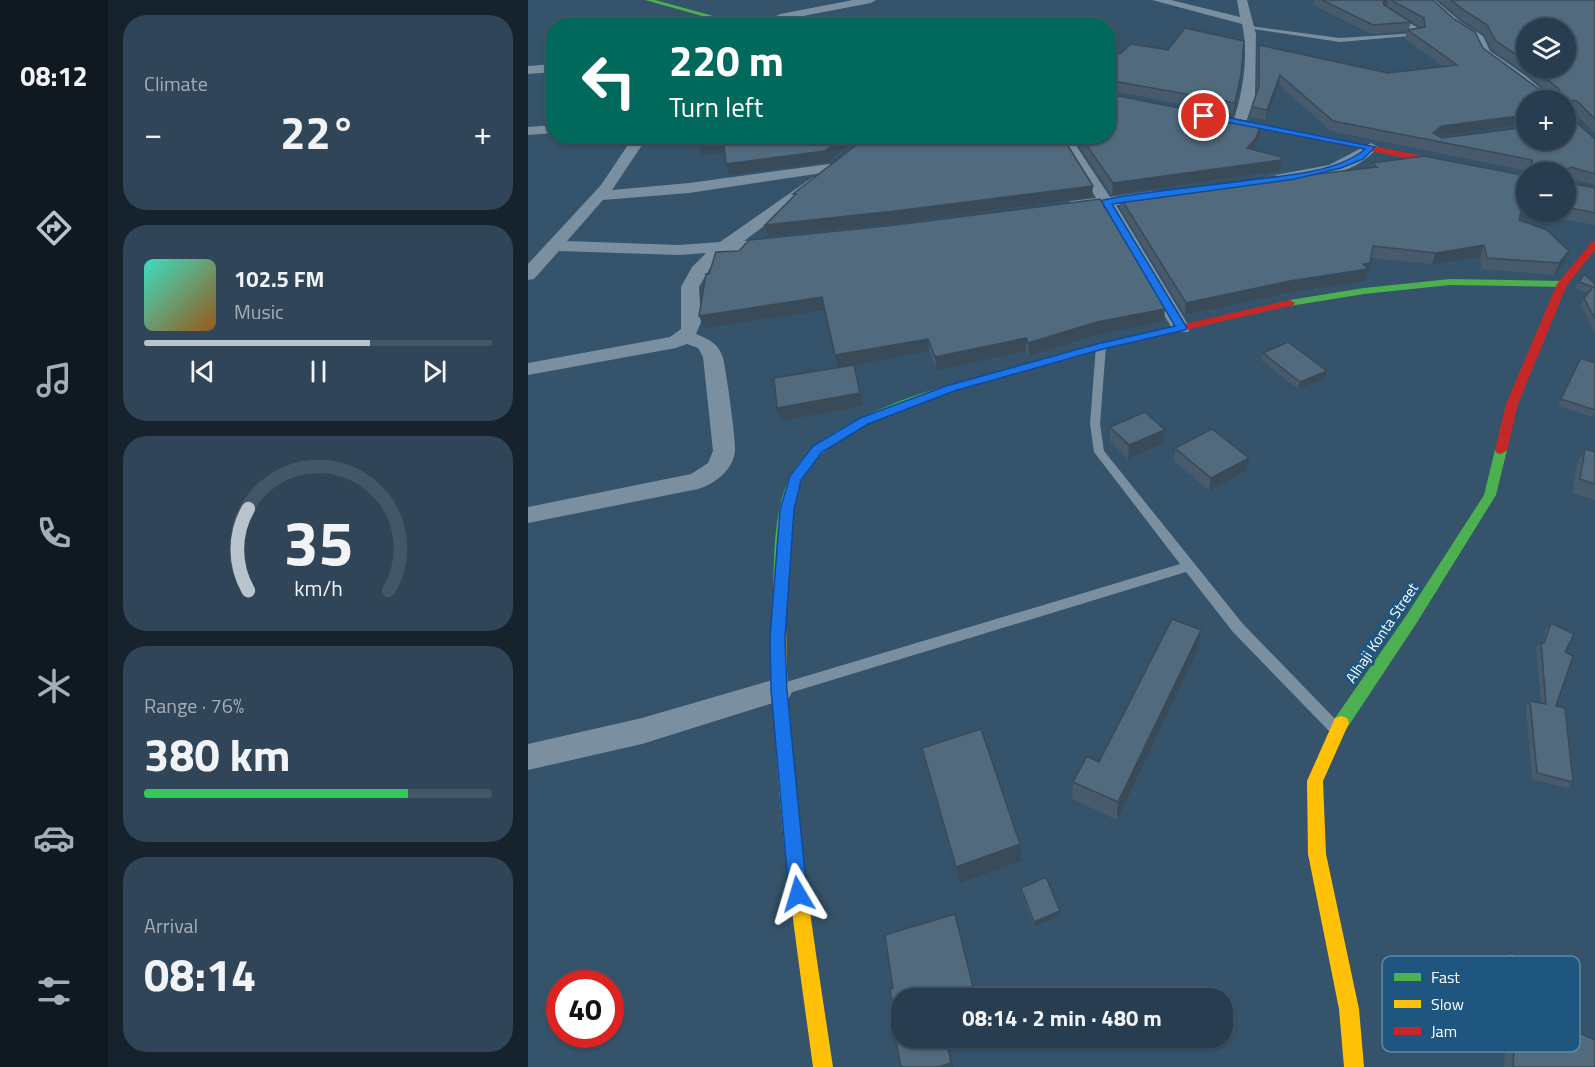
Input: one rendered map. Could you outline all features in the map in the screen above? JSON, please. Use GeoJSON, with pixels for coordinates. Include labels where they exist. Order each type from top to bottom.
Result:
{"type":"FeatureCollection","features":[{"type":"Feature","properties":{"kind":"street"},"geometry":{"type":"LineString","coordinates":[[648,0],[717,18]]}},
{"type":"Feature","properties":{"kind":"street"},"geometry":{"type":"LineString","coordinates":[[774,18],[783,11],[871,0]]}},
{"type":"Feature","properties":{"kind":"street"},"geometry":{"type":"LineString","coordinates":[[1157,0],[1250,25]]}},
{"type":"Feature","properties":{"kind":"street"},"geometry":{"type":"LineString","coordinates":[[1240,122],[1248,96],[1250,25],[1242,0]]}},
{"type":"Feature","properties":{"kind":"street"},"geometry":{"type":"LineString","coordinates":[[1429,0],[1457,24],[1479,38],[1485,52],[1536,90]]}},
{"type":"Feature","properties":{"kind":"street"},"geometry":{"type":"LineString","coordinates":[[528,70],[546,69]]}},
{"type":"Feature","properties":{"kind":"street"},"geometry":{"type":"LineString","coordinates":[[1198,114],[1516,176]]}},
{"type":"Feature","properties":{"kind":"street"},"geometry":{"type":"LineString","coordinates":[[528,132],[546,130]]}},
{"type":"Feature","properties":{"kind":"street"},"geometry":{"type":"LineString","coordinates":[[528,275],[600,196],[636,144]]}},
{"type":"Feature","properties":{"kind":"street"},"geometry":{"type":"LineString","coordinates":[[1068,144],[1106,202],[1181,328]]}},
{"type":"Feature","properties":{"kind":"street"},"geometry":{"type":"LineString","coordinates":[[1245,184],[1295,177],[1338,166],[1360,157],[1371,147]]}},
{"type":"Feature","properties":{"kind":"street"},"geometry":{"type":"LineString","coordinates":[[528,369],[676,342],[687,337],[692,329],[689,286],[695,274],[724,248],[836,165],[689,188],[600,196]]}},
{"type":"Feature","properties":{"kind":"street"},"geometry":{"type":"LineString","coordinates":[[1054,208],[1167,195]]}},
{"type":"Feature","properties":{"kind":"street"},"geometry":{"type":"LineString","coordinates":[[555,246],[648,250],[724,248],[793,242]]}},
{"type":"Feature","properties":{"kind":"street","name":"Alhaji Konta Street"},"geometry":{"type":"LineString","coordinates":[[1354,1067],[1349,1009],[1317,854],[1315,781],[1337,730],[1411,620],[1490,495],[1512,404],[1562,284],[1595,244]]}},
{"type":"Feature","properties":{"kind":"street"},"geometry":{"type":"LineString","coordinates":[[823,1067],[795,873],[779,690],[778,638],[787,510],[795,479],[817,449],[864,421],[950,388],[1101,346],[1288,303],[1364,291],[1450,282],[1562,284]]}},
{"type":"Feature","properties":{"kind":"street"},"geometry":{"type":"LineString","coordinates":[[528,515],[698,481],[718,467],[724,451],[713,357],[705,344],[687,337]]}},
{"type":"Feature","properties":{"kind":"street"},"geometry":{"type":"LineString","coordinates":[[528,757],[642,731],[779,690]]}},
{"type":"Feature","properties":{"kind":"lane"},"geometry":{"type":"LineString","coordinates":[[1250,25],[1340,40],[1419,34],[1418,30],[1393,16]]}},
{"type":"Feature","properties":{"kind":"lane"},"geometry":{"type":"LineString","coordinates":[[1101,346],[1095,424],[1099,452],[1239,628],[1337,730]]}},
{"type":"Feature","properties":{"kind":"lane"},"geometry":{"type":"LineString","coordinates":[[779,690],[1189,566]]}},
{"type":"Feature","properties":{"kind":"building"},"geometry":{"type":"Polygon","coordinates":[[[1322,0],[1386,0],[1383,2],[1384,5],[1411,22],[1373,25],[1322,0]]]}},
{"type":"Feature","properties":{"kind":"building"},"geometry":{"type":"Polygon","coordinates":[[[1391,0],[1433,0],[1454,19],[1475,32],[1483,48],[1516,72],[1516,78],[1524,78],[1540,90],[1516,90],[1516,116],[1442,126],[1433,133],[1442,138],[1516,128],[1516,150],[1576,150],[1576,122],[1595,139],[1595,174],[1576,168],[1576,162],[1532,162],[1532,160],[1333,121],[1280,75],[1267,110],[1252,107],[1259,86],[1259,45],[1388,73],[1457,65],[1408,30],[1425,27],[1424,18],[1391,0]]]}},
{"type":"Feature","properties":{"kind":"building"},"geometry":{"type":"Polygon","coordinates":[[[1451,0],[1595,0],[1595,119],[1577,101],[1576,90],[1559,90],[1546,78],[1576,78],[1576,18],[1516,18],[1516,54],[1495,40],[1487,25],[1451,0]]]}},
{"type":"Feature","properties":{"kind":"building"},"geometry":{"type":"Polygon","coordinates":[[[1185,28],[1244,41],[1241,75],[1235,103],[1116,81],[1116,53],[1120,54],[1131,44],[1168,50],[1185,28]]]}},
{"type":"Feature","properties":{"kind":"building"},"geometry":{"type":"Polygon","coordinates":[[[1116,96],[1261,124],[1256,138],[1247,148],[1282,157],[1281,160],[1113,183],[1086,144],[1116,144],[1116,96]]]}},
{"type":"Feature","properties":{"kind":"building"},"geometry":{"type":"Polygon","coordinates":[[[724,144],[834,144],[825,151],[726,164],[724,144]]]}},
{"type":"Feature","properties":{"kind":"building"},"geometry":{"type":"Polygon","coordinates":[[[858,144],[1067,144],[1093,186],[765,225],[796,194],[793,194],[858,144]]]}},
{"type":"Feature","properties":{"kind":"building"},"geometry":{"type":"Polygon","coordinates":[[[1424,156],[1516,174],[1516,222],[1525,222],[1547,230],[1569,251],[1559,263],[1487,258],[1484,245],[1436,253],[1373,246],[1370,263],[1363,264],[1368,269],[1290,281],[1186,303],[1120,197],[1275,176],[1275,179],[1377,167],[1372,163],[1424,156]]]}},
{"type":"Feature","properties":{"kind":"building"},"geometry":{"type":"Polygon","coordinates":[[[1576,184],[1595,188],[1595,213],[1576,209],[1576,184]]]}},
{"type":"Feature","properties":{"kind":"building"},"geometry":{"type":"Polygon","coordinates":[[[1100,199],[1165,309],[1097,322],[1028,343],[1026,338],[935,357],[928,339],[835,355],[822,297],[699,316],[706,274],[709,274],[716,252],[739,251],[749,240],[895,225],[1100,199]]]}},
{"type":"Feature","properties":{"kind":"building"},"geometry":{"type":"Polygon","coordinates":[[[1584,274],[1595,284],[1595,319],[1584,298],[1593,287],[1579,282],[1584,274]]]}},
{"type":"Feature","properties":{"kind":"building"},"geometry":{"type":"Polygon","coordinates":[[[1288,342],[1327,371],[1300,382],[1263,353],[1288,342]]]}},
{"type":"Feature","properties":{"kind":"building"},"geometry":{"type":"Polygon","coordinates":[[[1581,358],[1595,363],[1595,410],[1561,399],[1581,358]]]}},
{"type":"Feature","properties":{"kind":"building"},"geometry":{"type":"Polygon","coordinates":[[[854,365],[860,393],[777,408],[774,378],[854,365]]]}},
{"type":"Feature","properties":{"kind":"building"},"geometry":{"type":"Polygon","coordinates":[[[1145,412],[1165,430],[1129,445],[1110,427],[1145,412]]]}},
{"type":"Feature","properties":{"kind":"building"},"geometry":{"type":"Polygon","coordinates":[[[1212,429],[1249,458],[1211,478],[1175,448],[1212,429]]]}},
{"type":"Feature","properties":{"kind":"building"},"geometry":{"type":"Polygon","coordinates":[[[1585,449],[1595,452],[1595,484],[1580,479],[1585,449]]]}},
{"type":"Feature","properties":{"kind":"building"},"geometry":{"type":"Polygon","coordinates":[[[1172,619],[1201,630],[1118,802],[1073,782],[1087,756],[1099,762],[1172,619]]]}},
{"type":"Feature","properties":{"kind":"building"},"geometry":{"type":"Polygon","coordinates":[[[1551,623],[1574,634],[1565,652],[1573,656],[1556,706],[1565,708],[1573,782],[1537,773],[1530,701],[1546,704],[1541,642],[1544,643],[1551,623]]]}},
{"type":"Feature","properties":{"kind":"building"},"geometry":{"type":"Polygon","coordinates":[[[981,729],[1020,844],[956,867],[922,748],[981,729]]]}},
{"type":"Feature","properties":{"kind":"building"},"geometry":{"type":"Polygon","coordinates":[[[1046,877],[1060,911],[1034,922],[1021,888],[1046,877]]]}},
{"type":"Feature","properties":{"kind":"building"},"geometry":{"type":"Polygon","coordinates":[[[955,914],[973,988],[893,988],[885,935],[955,914]]]}},
{"type":"Feature","properties":{"kind":"building"},"geometry":{"type":"Polygon","coordinates":[[[1580,1033],[1595,1040],[1595,1067],[1513,1067],[1514,1052],[1580,1052],[1580,1033]]]}},
{"type":"Feature","properties":{"kind":"building"},"geometry":{"type":"Polygon","coordinates":[[[897,1048],[948,1048],[951,1063],[938,1067],[901,1067],[897,1048]]]}},
{"type":"Feature","properties":{"kind":"traffic: fast"},"geometry":{"type":"LineString","coordinates":[[648,0],[717,18]]}},
{"type":"Feature","properties":{"kind":"traffic: fast"},"geometry":{"type":"LineString","coordinates":[[1290,303],[1364,291],[1450,282],[1562,284]]}},
{"type":"Feature","properties":{"kind":"traffic: fast"},"geometry":{"type":"LineString","coordinates":[[779,626],[787,512],[795,480],[808,460],[829,442],[884,412],[915,400],[998,375]]}},
{"type":"Feature","properties":{"kind":"traffic: fast"},"geometry":{"type":"LineString","coordinates":[[1341,723],[1411,620],[1490,495],[1501,450]]}},
{"type":"Feature","properties":{"kind":"traffic: slow"},"geometry":{"type":"LineString","coordinates":[[779,626],[779,690],[795,872],[823,1067]]}},
{"type":"Feature","properties":{"kind":"traffic: slow"},"geometry":{"type":"LineString","coordinates":[[1341,723],[1315,781],[1317,854],[1349,1009],[1354,1067]]}},
{"type":"Feature","properties":{"kind":"traffic: jam"},"geometry":{"type":"LineString","coordinates":[[1217,118],[1516,177]]}},
{"type":"Feature","properties":{"kind":"traffic: jam"},"geometry":{"type":"LineString","coordinates":[[1501,450],[1512,404],[1562,284],[1595,244]]}},
{"type":"Feature","properties":{"kind":"traffic: jam"},"geometry":{"type":"LineString","coordinates":[[998,375],[1101,346],[1290,303]]}},
{"type":"Feature","properties":{"kind":"route"},"geometry":{"type":"LineString","coordinates":[[798,894],[779,690],[778,638],[787,510],[795,479],[817,449],[864,421],[950,388],[1101,346],[1181,328],[1106,202],[1295,177],[1338,166],[1360,157],[1371,147],[1204,116]]}}]}
